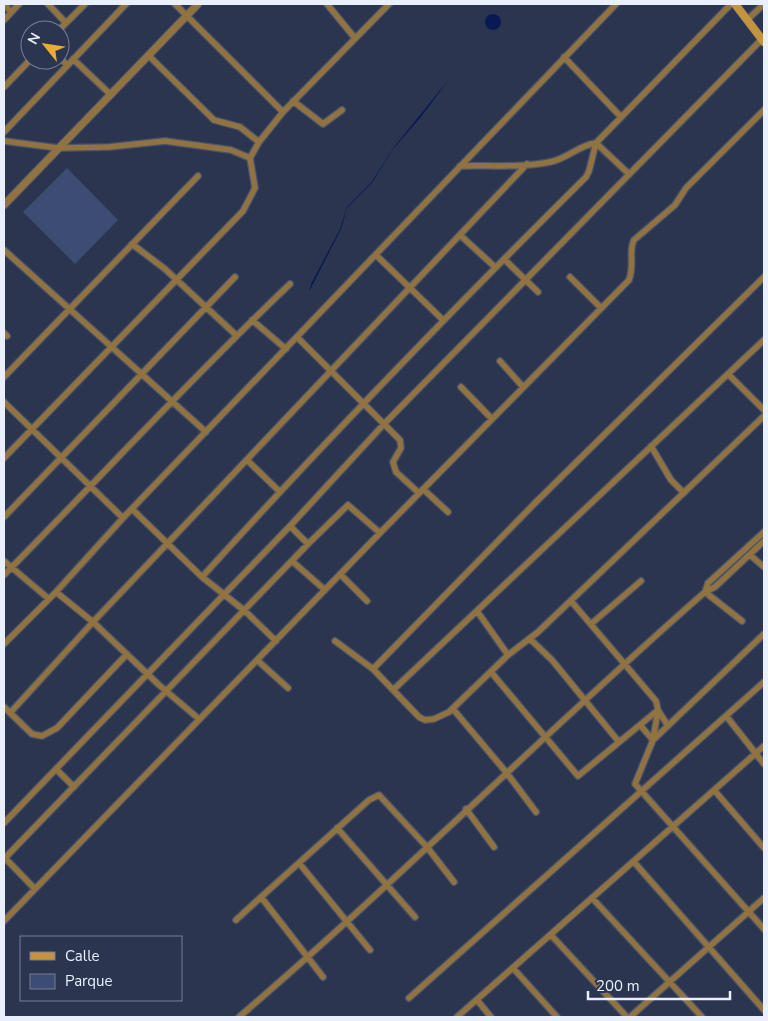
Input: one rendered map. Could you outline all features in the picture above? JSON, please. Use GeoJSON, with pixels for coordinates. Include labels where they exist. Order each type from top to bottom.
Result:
{"type":"FeatureCollection","features":[{"type":"Feature","properties":{"kind":"main road"},"geometry":{"type":"LineString","coordinates":[[735,4],[763,41]]}},
{"type":"Feature","properties":{"kind":"street"},"geometry":{"type":"LineString","coordinates":[[4,4],[11,12]]}},
{"type":"Feature","properties":{"kind":"street"},"geometry":{"type":"LineString","coordinates":[[4,20],[19,4]]}},
{"type":"Feature","properties":{"kind":"street"},"geometry":{"type":"LineString","coordinates":[[48,4],[63,20]]}},
{"type":"Feature","properties":{"kind":"street"},"geometry":{"type":"LineString","coordinates":[[69,20],[85,4]]}},
{"type":"Feature","properties":{"kind":"street"},"geometry":{"type":"LineString","coordinates":[[70,62],[126,4]]}},
{"type":"Feature","properties":{"kind":"street"},"geometry":{"type":"LineString","coordinates":[[175,4],[283,112]]}},
{"type":"Feature","properties":{"kind":"street"},"geometry":{"type":"LineString","coordinates":[[4,206],[198,4]]}},
{"type":"Feature","properties":{"kind":"street"},"geometry":{"type":"LineString","coordinates":[[327,4],[354,37]]}},
{"type":"Feature","properties":{"kind":"street"},"geometry":{"type":"LineString","coordinates":[[4,458],[243,210],[255,188],[250,158],[258,142],[283,112],[354,37],[389,4]]}},
{"type":"Feature","properties":{"kind":"street"},"geometry":{"type":"LineString","coordinates":[[4,644],[56,592],[123,518],[377,256],[460,166],[616,4]]}},
{"type":"Feature","properties":{"kind":"street"},"geometry":{"type":"LineString","coordinates":[[202,577],[279,491],[443,320],[586,177],[596,143],[731,4]]}},
{"type":"Feature","properties":{"kind":"street"},"geometry":{"type":"LineString","coordinates":[[747,20],[764,4]]}},
{"type":"Feature","properties":{"kind":"street"},"geometry":{"type":"LineString","coordinates":[[4,823],[290,526],[384,424],[628,174],[763,41]]}},
{"type":"Feature","properties":{"kind":"street"},"geometry":{"type":"LineString","coordinates":[[148,55],[214,120],[240,126],[258,142]]}},
{"type":"Feature","properties":{"kind":"street"},"geometry":{"type":"LineString","coordinates":[[564,57],[621,117]]}},
{"type":"Feature","properties":{"kind":"street"},"geometry":{"type":"LineString","coordinates":[[74,59],[110,94]]}},
{"type":"Feature","properties":{"kind":"street"},"geometry":{"type":"LineString","coordinates":[[4,87],[20,70]]}},
{"type":"Feature","properties":{"kind":"street"},"geometry":{"type":"LineString","coordinates":[[4,132],[62,70]]}},
{"type":"Feature","properties":{"kind":"street"},"geometry":{"type":"LineString","coordinates":[[293,102],[323,124],[342,110]]}},
{"type":"Feature","properties":{"kind":"street"},"geometry":{"type":"LineString","coordinates":[[4,920],[629,280],[633,269],[630,246],[634,240],[675,205],[686,188],[764,110]]}},
{"type":"Feature","properties":{"kind":"street"},"geometry":{"type":"LineString","coordinates":[[4,141],[58,148],[109,147],[165,141],[232,150],[250,158]]}},
{"type":"Feature","properties":{"kind":"street"},"geometry":{"type":"LineString","coordinates":[[460,166],[548,162],[565,158],[587,144],[596,143]]}},
{"type":"Feature","properties":{"kind":"street"},"geometry":{"type":"LineString","coordinates":[[596,143],[628,174]]}},
{"type":"Feature","properties":{"kind":"street"},"geometry":{"type":"LineString","coordinates":[[10,713],[93,622],[248,461],[527,164]]}},
{"type":"Feature","properties":{"kind":"street"},"geometry":{"type":"LineString","coordinates":[[4,377],[198,176]]}},
{"type":"Feature","properties":{"kind":"street"},"geometry":{"type":"LineString","coordinates":[[460,235],[495,267]]}},
{"type":"Feature","properties":{"kind":"street"},"geometry":{"type":"LineString","coordinates":[[132,244],[176,279],[236,335]]}},
{"type":"Feature","properties":{"kind":"street"},"geometry":{"type":"LineString","coordinates":[[4,250],[112,345],[141,375],[206,432]]}},
{"type":"Feature","properties":{"kind":"street"},"geometry":{"type":"LineString","coordinates":[[377,256],[443,320]]}},
{"type":"Feature","properties":{"kind":"street"},"geometry":{"type":"LineString","coordinates":[[504,259],[538,292]]}},
{"type":"Feature","properties":{"kind":"street"},"geometry":{"type":"LineString","coordinates":[[570,276],[601,308]]}},
{"type":"Feature","properties":{"kind":"street"},"geometry":{"type":"LineString","coordinates":[[4,517],[234,277]]}},
{"type":"Feature","properties":{"kind":"street"},"geometry":{"type":"LineString","coordinates":[[373,669],[536,502],[764,277]]}},
{"type":"Feature","properties":{"kind":"street"},"geometry":{"type":"LineString","coordinates":[[4,575],[90,488],[170,401],[290,284]]}},
{"type":"Feature","properties":{"kind":"street"},"geometry":{"type":"LineString","coordinates":[[252,320],[286,349]]}},
{"type":"Feature","properties":{"kind":"street"},"geometry":{"type":"LineString","coordinates":[[297,337],[400,440],[401,448],[393,462],[396,472],[448,512]]}},
{"type":"Feature","properties":{"kind":"street"},"geometry":{"type":"LineString","coordinates":[[393,690],[764,340]]}},
{"type":"Feature","properties":{"kind":"street"},"geometry":{"type":"LineString","coordinates":[[500,361],[523,387]]}},
{"type":"Feature","properties":{"kind":"street"},"geometry":{"type":"LineString","coordinates":[[728,374],[764,410]]}},
{"type":"Feature","properties":{"kind":"street"},"geometry":{"type":"LineString","coordinates":[[461,387],[492,419]]}},
{"type":"Feature","properties":{"kind":"street"},"geometry":{"type":"LineString","coordinates":[[4,402],[90,488],[123,518]]}},
{"type":"Feature","properties":{"kind":"street"},"geometry":{"type":"LineString","coordinates":[[335,641],[373,669],[425,720],[434,719],[453,709],[508,655],[530,639],[572,601],[764,416]]}},
{"type":"Feature","properties":{"kind":"street"},"geometry":{"type":"LineString","coordinates":[[650,446],[671,480],[684,493]]}},
{"type":"Feature","properties":{"kind":"street"},"geometry":{"type":"LineString","coordinates":[[248,461],[279,491]]}},
{"type":"Feature","properties":{"kind":"street"},"geometry":{"type":"LineString","coordinates":[[35,889],[5,858],[308,544],[348,505],[380,533]]}},
{"type":"Feature","properties":{"kind":"street"},"geometry":{"type":"LineString","coordinates":[[132,509],[202,577],[245,611],[276,641]]}},
{"type":"Feature","properties":{"kind":"street"},"geometry":{"type":"LineString","coordinates":[[290,526],[308,544]]}},
{"type":"Feature","properties":{"kind":"street"},"geometry":{"type":"LineString","coordinates":[[705,592],[708,583],[764,532]]}},
{"type":"Feature","properties":{"kind":"street"},"geometry":{"type":"LineString","coordinates":[[240,1017],[347,922],[623,663],[705,592],[715,588],[764,542]]}},
{"type":"Feature","properties":{"kind":"street"},"geometry":{"type":"LineString","coordinates":[[750,555],[764,567]]}},
{"type":"Feature","properties":{"kind":"street"},"geometry":{"type":"LineString","coordinates":[[4,560],[49,599]]}},
{"type":"Feature","properties":{"kind":"street"},"geometry":{"type":"LineString","coordinates":[[292,561],[325,590]]}},
{"type":"Feature","properties":{"kind":"street"},"geometry":{"type":"LineString","coordinates":[[340,574],[367,601]]}},
{"type":"Feature","properties":{"kind":"street"},"geometry":{"type":"LineString","coordinates":[[591,624],[642,581]]}},
{"type":"Feature","properties":{"kind":"street"},"geometry":{"type":"LineString","coordinates":[[56,592],[93,622],[199,720]]}},
{"type":"Feature","properties":{"kind":"street"},"geometry":{"type":"LineString","coordinates":[[705,592],[742,621]]}},
{"type":"Feature","properties":{"kind":"street"},"geometry":{"type":"LineString","coordinates":[[572,601],[656,701],[658,710],[668,726]]}},
{"type":"Feature","properties":{"kind":"street"},"geometry":{"type":"LineString","coordinates":[[477,611],[508,655]]}},
{"type":"Feature","properties":{"kind":"street"},"geometry":{"type":"LineString","coordinates":[[653,740],[764,634]]}},
{"type":"Feature","properties":{"kind":"street"},"geometry":{"type":"LineString","coordinates":[[530,639],[552,660],[619,742]]}},
{"type":"Feature","properties":{"kind":"street"},"geometry":{"type":"LineString","coordinates":[[4,707],[32,734],[42,736],[57,728],[127,654]]}},
{"type":"Feature","properties":{"kind":"street"},"geometry":{"type":"LineString","coordinates":[[257,660],[288,688]]}},
{"type":"Feature","properties":{"kind":"street"},"geometry":{"type":"LineString","coordinates":[[491,672],[578,776],[658,710]]}},
{"type":"Feature","properties":{"kind":"street"},"geometry":{"type":"LineString","coordinates":[[408,998],[641,790],[727,718],[764,682]]}},
{"type":"Feature","properties":{"kind":"street"},"geometry":{"type":"LineString","coordinates":[[453,709],[506,772],[536,812]]}},
{"type":"Feature","properties":{"kind":"street"},"geometry":{"type":"LineString","coordinates":[[658,710],[653,740],[635,784],[674,825],[764,929]]}},
{"type":"Feature","properties":{"kind":"street"},"geometry":{"type":"LineString","coordinates":[[727,718],[764,764]]}},
{"type":"Feature","properties":{"kind":"street"},"geometry":{"type":"LineString","coordinates":[[640,725],[653,740]]}},
{"type":"Feature","properties":{"kind":"street"},"geometry":{"type":"LineString","coordinates":[[457,1017],[764,746]]}},
{"type":"Feature","properties":{"kind":"street"},"geometry":{"type":"LineString","coordinates":[[56,769],[74,787]]}},
{"type":"Feature","properties":{"kind":"street"},"geometry":{"type":"LineString","coordinates":[[714,790],[764,848]]}},
{"type":"Feature","properties":{"kind":"street"},"geometry":{"type":"LineString","coordinates":[[236,920],[369,800],[379,795],[427,847],[454,882]]}},
{"type":"Feature","properties":{"kind":"street"},"geometry":{"type":"LineString","coordinates":[[466,809],[494,847]]}},
{"type":"Feature","properties":{"kind":"street"},"geometry":{"type":"LineString","coordinates":[[337,828],[415,917]]}},
{"type":"Feature","properties":{"kind":"street"},"geometry":{"type":"LineString","coordinates":[[634,862],[764,1010]]}},
{"type":"Feature","properties":{"kind":"street"},"geometry":{"type":"LineString","coordinates":[[299,863],[370,950]]}},
{"type":"Feature","properties":{"kind":"street"},"geometry":{"type":"LineString","coordinates":[[262,897],[324,977]]}},
{"type":"Feature","properties":{"kind":"street"},"geometry":{"type":"LineString","coordinates":[[593,898],[702,1017]]}},
{"type":"Feature","properties":{"kind":"street"},"geometry":{"type":"LineString","coordinates":[[551,934],[628,1017],[670,983],[764,898]]}},
{"type":"Feature","properties":{"kind":"street"},"geometry":{"type":"LineString","coordinates":[[513,968],[558,1017]]}},
{"type":"Feature","properties":{"kind":"street"},"geometry":{"type":"LineString","coordinates":[[477,1000],[491,1017]]}},
{"type":"Feature","properties":{"kind":"green space"},"geometry":{"type":"Polygon","coordinates":[[[67,168],[118,220],[75,264],[23,212],[67,168]]]}},
{"type":"Feature","properties":{"kind":"shaded area"},"geometry":{"type":"Polygon","coordinates":[[[490,14],[496,14],[501,19],[499,28],[490,30],[485,25],[485,19],[490,14]]]}},
{"type":"Feature","properties":{"kind":"shaded area"},"geometry":{"type":"Polygon","coordinates":[[[450,78],[421,117],[393,149],[372,183],[347,208],[341,229],[309,292],[311,284],[340,229],[347,207],[371,183],[394,147],[450,78]]]}}]}
